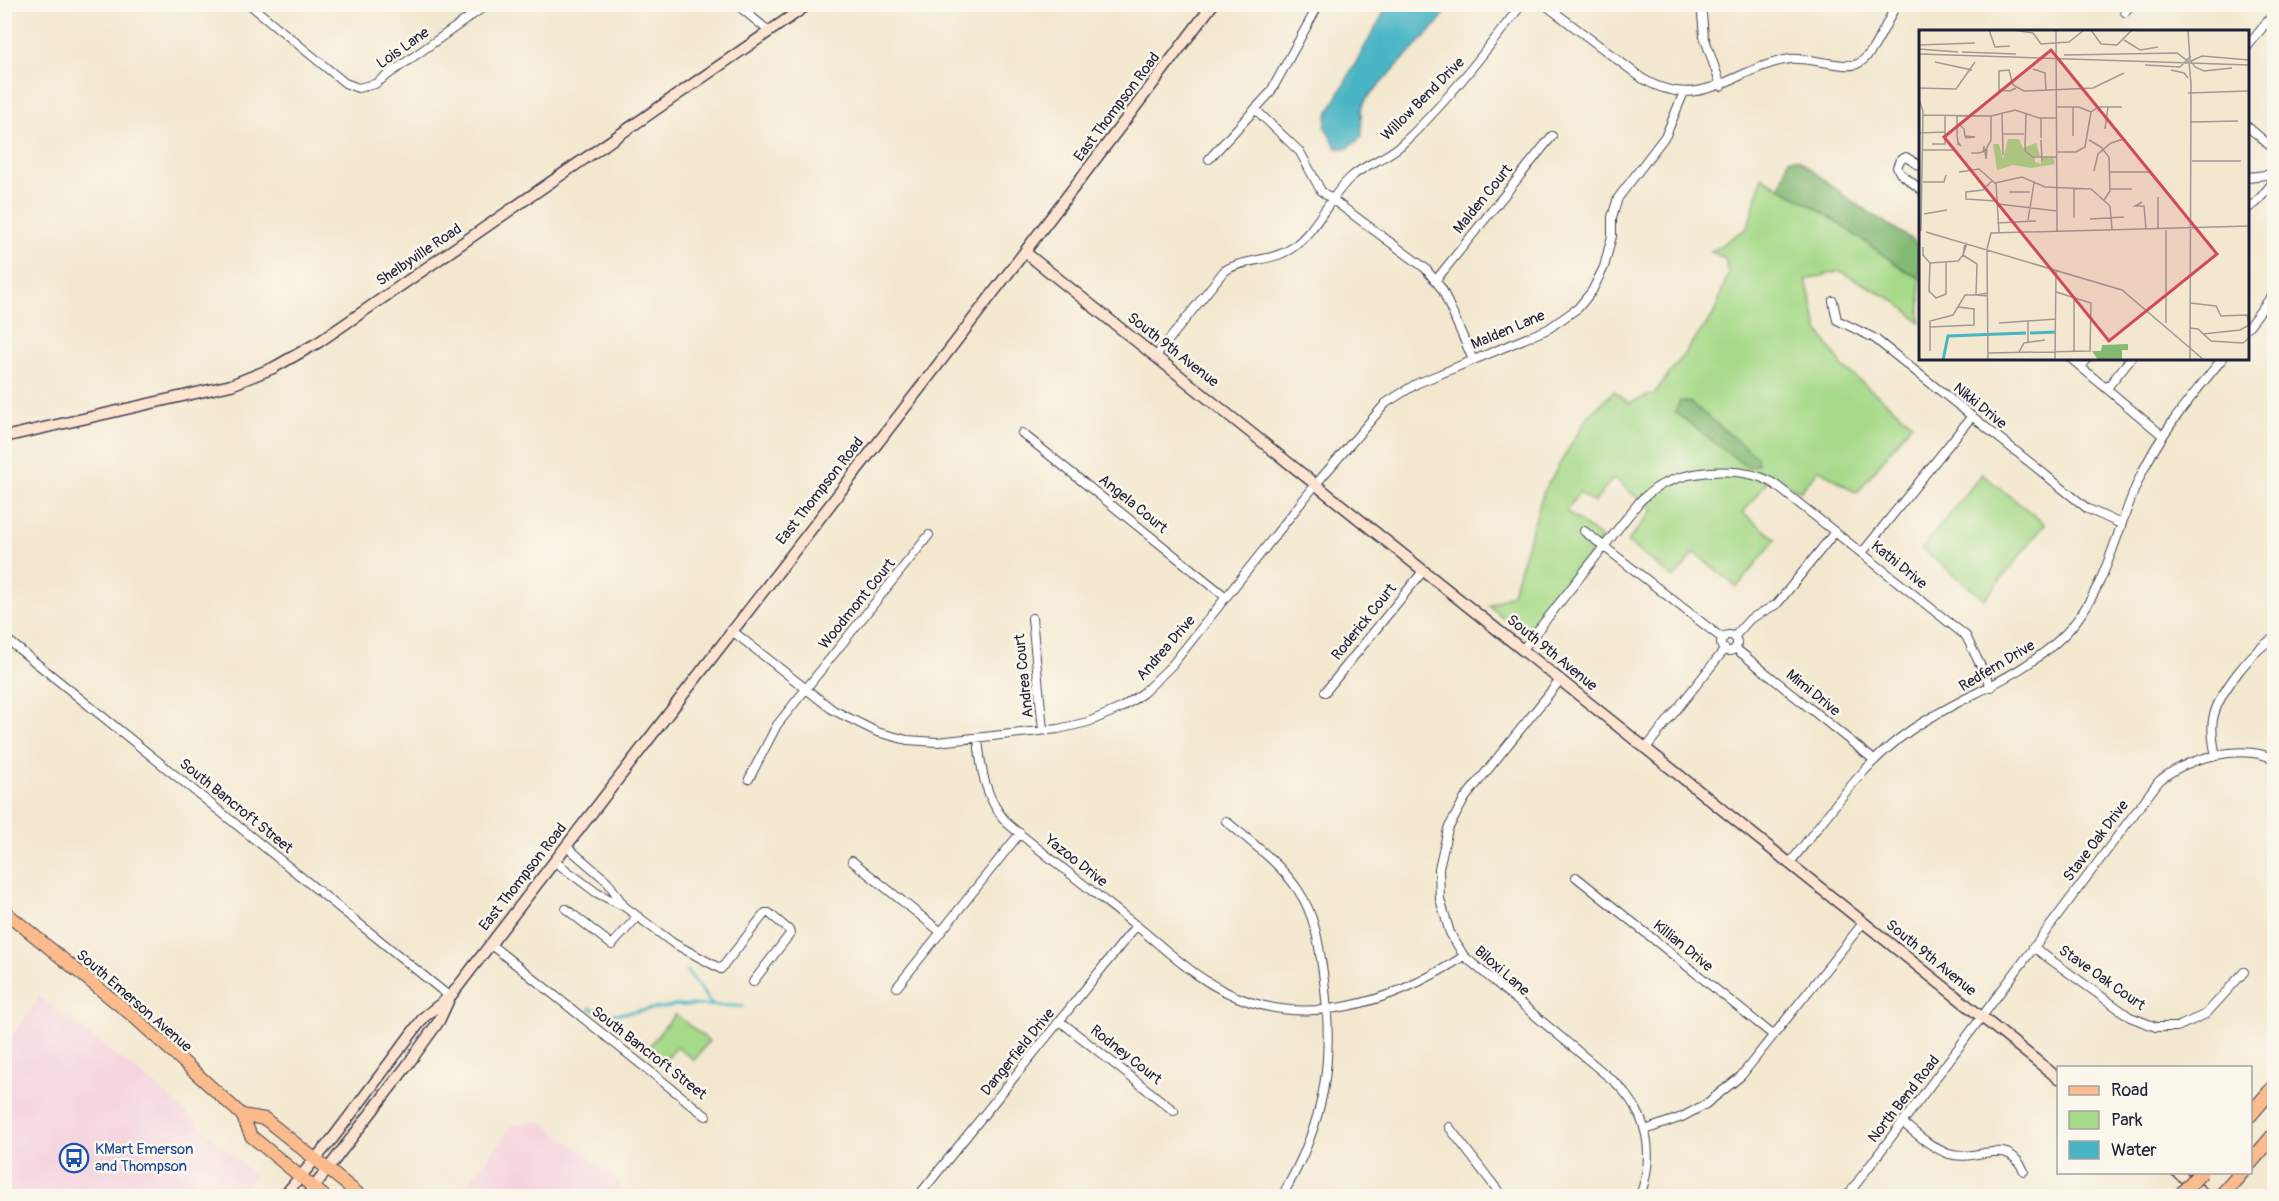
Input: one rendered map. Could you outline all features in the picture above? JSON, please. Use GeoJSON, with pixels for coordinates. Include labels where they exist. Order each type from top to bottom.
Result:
{"type":"FeatureCollection","features":[{"type":"Feature","properties":{"kind":"highway"},"geometry":{"type":"LineString","coordinates":[[2252,1113],[2274,1087]]}},
{"type":"Feature","properties":{"kind":"highway"},"geometry":{"type":"LineString","coordinates":[[2252,1161],[2274,1135]]}},
{"type":"Feature","properties":{"kind":"highway"},"geometry":{"type":"LineString","coordinates":[[2180,1197],[2200,1174]]}},
{"type":"Feature","properties":{"kind":"highway"},"geometry":{"type":"LineString","coordinates":[[2221,1197],[2241,1174]]}},
{"type":"Feature","properties":{"kind":"main road","name":"Shelbyville Road"},"geometry":{"type":"LineString","coordinates":[[4,438],[213,390],[281,364],[319,342],[809,4]]}},
{"type":"Feature","properties":{"kind":"main road","name":"East Thompson Road"},"geometry":{"type":"LineString","coordinates":[[310,1192],[439,1021],[450,997],[490,944],[731,630],[1026,253],[1213,4]]}},
{"type":"Feature","properties":{"kind":"main road","name":"South 9th Avenue"},"geometry":{"type":"LineString","coordinates":[[1026,253],[2057,1077]]}},
{"type":"Feature","properties":{"kind":"main road","name":"South Emerson Avenue"},"geometry":{"type":"LineString","coordinates":[[4,912],[134,1017],[242,1115],[251,1136],[300,1177],[310,1192],[324,1197]]}},
{"type":"Feature","properties":{"kind":"main road","name":"East Thompson Road"},"geometry":{"type":"LineString","coordinates":[[284,1197],[316,1160],[424,1017],[450,997]]}},
{"type":"Feature","properties":{"kind":"main road","name":"South Emerson Avenue"},"geometry":{"type":"LineString","coordinates":[[242,1115],[265,1119],[361,1197]]}},
{"type":"Feature","properties":{"kind":"main road"},"geometry":{"type":"LineString","coordinates":[[2178,1174],[2207,1197]]}},
{"type":"Feature","properties":{"kind":"street","name":"Lois Lane"},"geometry":{"type":"LineString","coordinates":[[249,4],[345,84],[360,88],[375,84],[488,4]]}},
{"type":"Feature","properties":{"kind":"street"},"geometry":{"type":"LineString","coordinates":[[736,4],[770,32]]}},
{"type":"Feature","properties":{"kind":"street"},"geometry":{"type":"LineString","coordinates":[[1209,159],[1256,110],[1275,86],[1319,4]]}},
{"type":"Feature","properties":{"kind":"street","name":"Willow Bend Drive"},"geometry":{"type":"LineString","coordinates":[[1156,356],[1224,271],[1239,263],[1291,249],[1359,170],[1399,147],[1473,68],[1522,4]]}},
{"type":"Feature","properties":{"kind":"street"},"geometry":{"type":"LineString","coordinates":[[1701,4],[1704,36],[1720,86]]}},
{"type":"Feature","properties":{"kind":"street"},"geometry":{"type":"LineString","coordinates":[[1549,6],[1646,81],[1667,89],[1684,92],[1720,86],[1788,60],[1807,59],[1855,66],[1867,58],[1897,4]]}},
{"type":"Feature","properties":{"kind":"street"},"geometry":{"type":"LineString","coordinates":[[2125,12],[2132,4]]}},
{"type":"Feature","properties":{"kind":"street"},"geometry":{"type":"LineString","coordinates":[[2249,43],[2274,11],[2269,4]]}},
{"type":"Feature","properties":{"kind":"street","name":"Malden Lane"},"geometry":{"type":"LineString","coordinates":[[1316,484],[1366,424],[1395,396],[1416,384],[1548,329],[1578,308],[1592,291],[1607,258],[1612,217],[1618,198],[1666,135],[1684,92]]}},
{"type":"Feature","properties":{"kind":"street"},"geometry":{"type":"LineString","coordinates":[[1256,110],[1300,152],[1318,187],[1331,200],[1425,268],[1436,280],[1473,360]]}},
{"type":"Feature","properties":{"kind":"street"},"geometry":{"type":"LineString","coordinates":[[2249,129],[2274,148]]}},
{"type":"Feature","properties":{"kind":"street","name":"Malden Court"},"geometry":{"type":"LineString","coordinates":[[1436,280],[1552,136]]}},
{"type":"Feature","properties":{"kind":"street"},"geometry":{"type":"LineString","coordinates":[[1919,165],[1906,157],[1900,160],[1897,166],[1900,173],[1919,188]]}},
{"type":"Feature","properties":{"kind":"street"},"geometry":{"type":"LineString","coordinates":[[2249,177],[2274,174]]}},
{"type":"Feature","properties":{"kind":"street"},"geometry":{"type":"LineString","coordinates":[[2249,207],[2256,203],[2274,181]]}},
{"type":"Feature","properties":{"kind":"street"},"geometry":{"type":"LineString","coordinates":[[2249,324],[2274,293]]}},
{"type":"Feature","properties":{"kind":"street","name":"Nikki Drive"},"geometry":{"type":"LineString","coordinates":[[1833,301],[1838,320],[1874,338],[2084,506],[2121,524]]}},
{"type":"Feature","properties":{"kind":"street"},"geometry":{"type":"LineString","coordinates":[[2072,360],[2162,435]]}},
{"type":"Feature","properties":{"kind":"street"},"geometry":{"type":"LineString","coordinates":[[2081,368],[2087,360]]}},
{"type":"Feature","properties":{"kind":"street"},"geometry":{"type":"LineString","coordinates":[[2107,388],[2129,360]]}},
{"type":"Feature","properties":{"kind":"street","name":"Redfern Drive"},"geometry":{"type":"LineString","coordinates":[[1790,864],[1874,760],[1909,731],[1991,687],[2044,654],[2080,616],[2103,576],[2139,478],[2162,435],[2221,360]]}},
{"type":"Feature","properties":{"kind":"street"},"geometry":{"type":"LineString","coordinates":[[1862,553],[1972,416]]}},
{"type":"Feature","properties":{"kind":"street","name":"Angela Court"},"geometry":{"type":"LineString","coordinates":[[1022,433],[1226,597]]}},
{"type":"Feature","properties":{"kind":"street","name":"Kathi Drive"},"geometry":{"type":"LineString","coordinates":[[1605,546],[1640,501],[1668,481],[1732,471],[1754,474],[1770,481],[1966,636],[1991,687]]}},
{"type":"Feature","properties":{"kind":"street","name":"Andrea Drive"},"geometry":{"type":"LineString","coordinates":[[978,738],[1088,722],[1121,708],[1143,693],[1172,665],[1316,484]]}},
{"type":"Feature","properties":{"kind":"street"},"geometry":{"type":"LineString","coordinates":[[1584,531],[1723,639]]}},
{"type":"Feature","properties":{"kind":"street"},"geometry":{"type":"LineString","coordinates":[[1734,637],[1750,620],[1777,604],[1835,532]]}},
{"type":"Feature","properties":{"kind":"street","name":"Woodmont Court"},"geometry":{"type":"LineString","coordinates":[[749,779],[777,725],[929,535]]}},
{"type":"Feature","properties":{"kind":"street"},"geometry":{"type":"LineString","coordinates":[[1523,649],[1605,546]]}},
{"type":"Feature","properties":{"kind":"street","name":"Roderick Court"},"geometry":{"type":"LineString","coordinates":[[1325,692],[1424,570]]}},
{"type":"Feature","properties":{"kind":"street","name":"Andrea Court"},"geometry":{"type":"LineString","coordinates":[[1032,618],[1043,730]]}},
{"type":"Feature","properties":{"kind":"street"},"geometry":{"type":"LineString","coordinates":[[731,630],[806,689],[856,723],[889,736],[937,742],[978,738]]}},
{"type":"Feature","properties":{"kind":"street"},"geometry":{"type":"LineString","coordinates":[[1728,635],[1734,637],[1737,642],[1735,648],[1730,651],[1725,649],[1722,645],[1723,639],[1728,635]]}},
{"type":"Feature","properties":{"kind":"street","name":"South Bancroft Street"},"geometry":{"type":"LineString","coordinates":[[4,638],[450,997]]}},
{"type":"Feature","properties":{"kind":"street"},"geometry":{"type":"LineString","coordinates":[[2216,756],[2212,730],[2220,700],[2257,651],[2274,638]]}},
{"type":"Feature","properties":{"kind":"street","name":"Mimi Drive"},"geometry":{"type":"LineString","coordinates":[[1735,648],[1874,760]]}},
{"type":"Feature","properties":{"kind":"street"},"geometry":{"type":"LineString","coordinates":[[1646,748],[1725,649]]}},
{"type":"Feature","properties":{"kind":"street","name":"Biloxi Lane"},"geometry":{"type":"LineString","coordinates":[[1561,679],[1465,798],[1448,829],[1439,868],[1440,899],[1450,933],[1464,956],[1617,1084],[1637,1110],[1646,1130]]}},
{"type":"Feature","properties":{"kind":"street","name":"Yazoo Drive"},"geometry":{"type":"LineString","coordinates":[[978,738],[982,772],[988,794],[1002,817],[1199,975],[1241,999],[1280,1009],[1328,1009],[1367,1002],[1426,980],[1464,956]]}},
{"type":"Feature","properties":{"kind":"street","name":"Stave Oak Drive"},"geometry":{"type":"LineString","coordinates":[[1983,1019],[2033,947],[2159,781],[2179,769],[2216,756],[2250,751],[2274,759]]}},
{"type":"Feature","properties":{"kind":"street"},"geometry":{"type":"LineString","coordinates":[[1226,821],[1283,871],[1300,892],[1313,920],[1328,1009],[1329,1049],[1323,1098],[1310,1142],[1282,1197]]}},
{"type":"Feature","properties":{"kind":"street"},"geometry":{"type":"LineString","coordinates":[[897,987],[1020,833]]}},
{"type":"Feature","properties":{"kind":"street"},"geometry":{"type":"LineString","coordinates":[[566,846],[607,881],[625,907]]}},
{"type":"Feature","properties":{"kind":"street"},"geometry":{"type":"LineString","coordinates":[[554,861],[597,892],[625,907],[673,943],[721,969],[765,913],[769,913],[789,930],[790,934],[753,982]]}},
{"type":"Feature","properties":{"kind":"street"},"geometry":{"type":"LineString","coordinates":[[852,861],[941,932]]}},
{"type":"Feature","properties":{"kind":"street","name":"Killian Drive"},"geometry":{"type":"LineString","coordinates":[[1576,877],[1773,1035]]}},
{"type":"Feature","properties":{"kind":"street"},"geometry":{"type":"LineString","coordinates":[[566,909],[612,945],[637,917]]}},
{"type":"Feature","properties":{"kind":"street"},"geometry":{"type":"LineString","coordinates":[[1640,1197],[1649,1160],[1646,1130],[1682,1117],[1706,1104],[1741,1076],[1863,922]]}},
{"type":"Feature","properties":{"kind":"street","name":"Dangerfield Drive"},"geometry":{"type":"LineString","coordinates":[[920,1194],[1136,926]]}},
{"type":"Feature","properties":{"kind":"street","name":"South Bancroft Street"},"geometry":{"type":"LineString","coordinates":[[490,944],[706,1116]]}},
{"type":"Feature","properties":{"kind":"street","name":"Stave Oak Court"},"geometry":{"type":"LineString","coordinates":[[2033,947],[2130,1017],[2156,1027],[2177,1027],[2200,1018],[2244,972]]}},
{"type":"Feature","properties":{"kind":"street","name":"North Bend Road"},"geometry":{"type":"LineString","coordinates":[[1847,1197],[1983,1019]]}},
{"type":"Feature","properties":{"kind":"street","name":"Rodney Court"},"geometry":{"type":"LineString","coordinates":[[1060,1021],[1174,1111]]}},
{"type":"Feature","properties":{"kind":"street"},"geometry":{"type":"LineString","coordinates":[[1903,1123],[1936,1148],[1948,1154],[1966,1156],[2005,1153],[2018,1159],[2024,1171]]}},
{"type":"Feature","properties":{"kind":"street"},"geometry":{"type":"LineString","coordinates":[[1449,1126],[1502,1197]]}},
{"type":"Feature","properties":{"kind":"shaded area"},"geometry":{"type":"Polygon","coordinates":[[[40,997],[155,1085],[254,1175],[239,1196],[5,1196],[5,1045],[40,997]]]}},
{"type":"Feature","properties":{"kind":"shaded area"},"geometry":{"type":"Polygon","coordinates":[[[542,1121],[614,1177],[627,1196],[458,1196],[514,1124],[542,1121]]]}},
{"type":"Feature","properties":{"kind":"green space"},"geometry":{"type":"Polygon","coordinates":[[[1789,159],[1798,159],[1847,198],[1914,241],[1919,248],[1919,278],[1821,211],[1780,188],[1789,159]]]}},
{"type":"Feature","properties":{"kind":"green space"},"geometry":{"type":"Polygon","coordinates":[[[1762,177],[1821,211],[1919,278],[1919,321],[1897,302],[1840,271],[1806,280],[1818,330],[1844,368],[1912,423],[1857,493],[1819,469],[1800,492],[1773,473],[1743,513],[1776,539],[1737,587],[1695,553],[1674,578],[1627,542],[1653,510],[1613,478],[1594,503],[1579,492],[1566,511],[1602,539],[1536,622],[1520,631],[1489,606],[1512,594],[1544,491],[1586,419],[1614,391],[1629,403],[1654,394],[1714,314],[1728,274],[1725,258],[1711,252],[1748,227],[1762,177]]]}},
{"type":"Feature","properties":{"kind":"green space"},"geometry":{"type":"Polygon","coordinates":[[[1680,401],[1691,403],[1757,457],[1758,464],[1748,468],[1675,412],[1680,401]]]}},
{"type":"Feature","properties":{"kind":"green space"},"geometry":{"type":"Polygon","coordinates":[[[1982,474],[2045,524],[1985,599],[1922,549],[1982,474]]]}},
{"type":"Feature","properties":{"kind":"green space"},"geometry":{"type":"Polygon","coordinates":[[[675,1014],[709,1041],[694,1060],[677,1047],[663,1063],[646,1050],[675,1014]]]}},
{"type":"Feature","properties":{"kind":"water"},"geometry":{"type":"Polygon","coordinates":[[[1388,5],[1452,5],[1367,98],[1361,110],[1362,137],[1348,148],[1337,148],[1325,127],[1327,115],[1388,5]]]}},
{"type":"Feature","properties":{"kind":"waterway"},"geometry":{"type":"LineString","coordinates":[[687,971],[713,1006]]}},
{"type":"Feature","properties":{"kind":"waterway"},"geometry":{"type":"LineString","coordinates":[[590,1008],[610,1015],[679,1005],[743,1006]]}},
{"type":"Feature","properties":{"kind":"place","name":"KMart Emerson and Thompson"},"geometry":{"type":"Point","coordinates":[74,1158]}}]}
